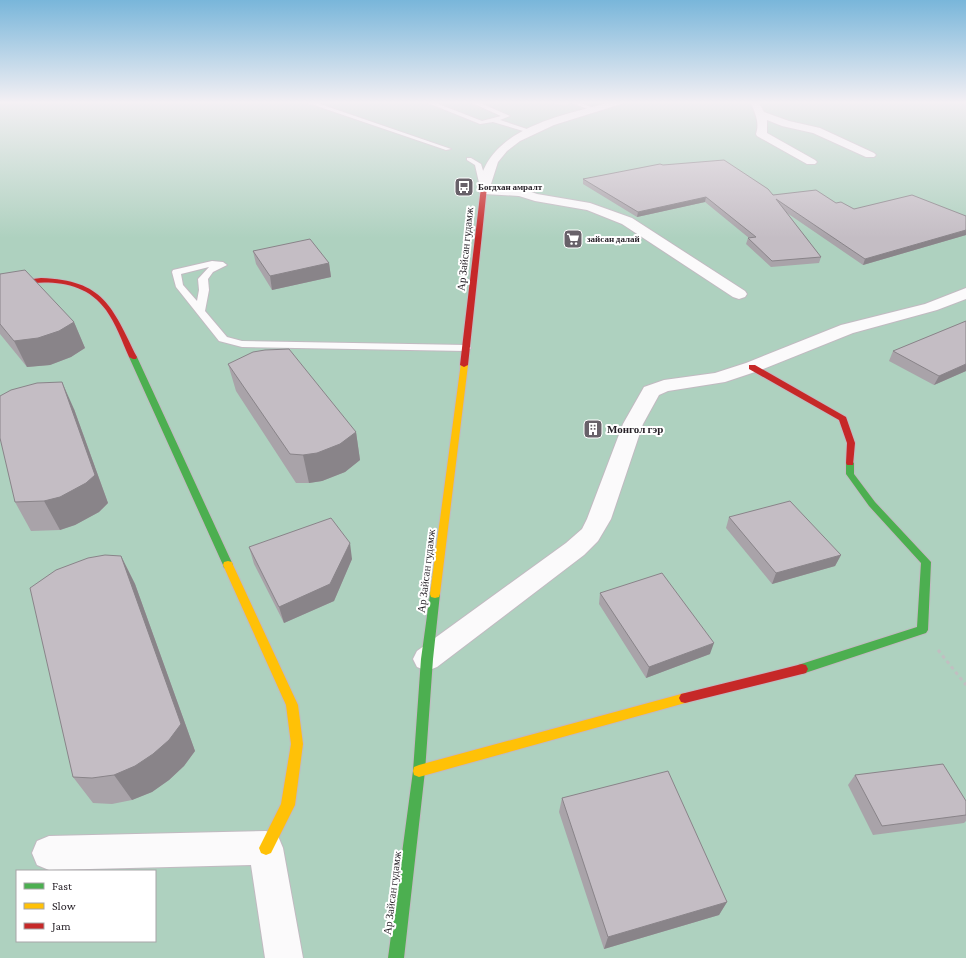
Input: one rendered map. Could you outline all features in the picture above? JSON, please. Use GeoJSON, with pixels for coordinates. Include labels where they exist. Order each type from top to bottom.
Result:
{"type":"FeatureCollection","features":[{"type":"Feature","properties":{"kind":"street"},"geometry":{"type":"LineString","coordinates":[[505,148],[491,162],[484,189],[520,192],[590,207],[627,221],[738,294]]}},
{"type":"Feature","properties":{"kind":"street"},"geometry":{"type":"LineString","coordinates":[[785,148],[811,162]]}},
{"type":"Feature","properties":{"kind":"street"},"geometry":{"type":"LineString","coordinates":[[854,148],[870,155]]}},
{"type":"Feature","properties":{"kind":"street","name":"Ар Зайсан гудамж"},"geometry":{"type":"LineString","coordinates":[[396,958],[419,771],[427,660],[466,348],[484,189]]}},
{"type":"Feature","properties":{"kind":"street"},"geometry":{"type":"LineString","coordinates":[[0,285],[25,281],[51,280],[82,286],[102,300],[115,318],[292,706],[297,744],[288,805],[266,848],[284,958]]}},
{"type":"Feature","properties":{"kind":"street"},"geometry":{"type":"LineString","coordinates":[[427,660],[575,549],[590,535],[599,519],[633,424],[651,391],[664,386],[718,378],[752,367],[847,329],[931,307],[966,293]]}},
{"type":"Feature","properties":{"kind":"street"},"geometry":{"type":"LineString","coordinates":[[419,771],[632,712],[818,665],[922,630],[926,562],[872,504],[850,474],[852,443],[843,419],[752,367]]}},
{"type":"Feature","properties":{"kind":"street"},"geometry":{"type":"LineString","coordinates":[[49,852],[266,848]]}},
{"type":"Feature","properties":{"kind":"lane"},"geometry":{"type":"LineString","coordinates":[[444,148],[448,149]]}},
{"type":"Feature","properties":{"kind":"lane"},"geometry":{"type":"LineString","coordinates":[[469,159],[478,164],[484,189]]}},
{"type":"Feature","properties":{"kind":"lane"},"geometry":{"type":"LineString","coordinates":[[200,312],[204,290],[204,279],[210,270],[223,265],[212,264],[176,272],[179,285],[200,312],[223,339],[242,344],[466,348]]}},
{"type":"Feature","properties":{"kind":"path"},"geometry":{"type":"LineString","coordinates":[[922,630],[966,686]]}},
{"type":"Feature","properties":{"kind":"green space"},"geometry":{"type":"Polygon","coordinates":[[[0,148],[966,148],[966,958],[0,958],[0,148]]]}},
{"type":"Feature","properties":{"kind":"building"},"geometry":{"type":"Polygon","coordinates":[[[724,160],[768,189],[773,195],[816,190],[836,203],[841,202],[854,209],[912,195],[966,216],[966,230],[865,259],[776,199],[821,257],[772,261],[748,238],[756,237],[706,197],[638,212],[583,179],[660,164],[724,160]]]}},
{"type":"Feature","properties":{"kind":"building"},"geometry":{"type":"Polygon","coordinates":[[[310,239],[329,263],[270,276],[253,251],[310,239]]]}},
{"type":"Feature","properties":{"kind":"building"},"geometry":{"type":"Polygon","coordinates":[[[25,270],[74,322],[59,331],[38,338],[14,341],[0,324],[0,274],[25,270]]]}},
{"type":"Feature","properties":{"kind":"building"},"geometry":{"type":"Polygon","coordinates":[[[966,321],[966,364],[939,376],[893,351],[966,321]]]}},
{"type":"Feature","properties":{"kind":"building"},"geometry":{"type":"Polygon","coordinates":[[[289,349],[356,432],[340,444],[317,453],[303,455],[290,454],[228,364],[253,352],[289,349]]]}},
{"type":"Feature","properties":{"kind":"building"},"geometry":{"type":"Polygon","coordinates":[[[62,382],[95,475],[86,483],[60,497],[44,501],[15,502],[0,438],[0,396],[11,390],[37,383],[62,382]]]}},
{"type":"Feature","properties":{"kind":"building"},"geometry":{"type":"Polygon","coordinates":[[[790,501],[841,555],[776,573],[729,517],[790,501]]]}},
{"type":"Feature","properties":{"kind":"building"},"geometry":{"type":"Polygon","coordinates":[[[331,518],[350,543],[330,584],[279,607],[249,547],[331,518]]]}},
{"type":"Feature","properties":{"kind":"building"},"geometry":{"type":"Polygon","coordinates":[[[105,555],[121,556],[181,724],[169,740],[153,754],[135,766],[114,775],[92,778],[73,777],[30,588],[56,570],[88,558],[105,555]]]}},
{"type":"Feature","properties":{"kind":"building"},"geometry":{"type":"Polygon","coordinates":[[[662,573],[714,643],[649,667],[600,593],[662,573]]]}},
{"type":"Feature","properties":{"kind":"building"},"geometry":{"type":"Polygon","coordinates":[[[943,764],[966,801],[966,815],[882,826],[855,775],[943,764]]]}},
{"type":"Feature","properties":{"kind":"building"},"geometry":{"type":"Polygon","coordinates":[[[668,771],[727,902],[608,937],[562,798],[668,771]]]}},
{"type":"Feature","properties":{"kind":"traffic: fast"},"geometry":{"type":"LineString","coordinates":[[133,357],[228,565]]}},
{"type":"Feature","properties":{"kind":"traffic: fast"},"geometry":{"type":"LineString","coordinates":[[802,669],[922,630],[926,562],[872,504],[850,474],[850,463]]}},
{"type":"Feature","properties":{"kind":"traffic: fast"},"geometry":{"type":"LineString","coordinates":[[396,958],[419,771],[427,659],[435,594]]}},
{"type":"Feature","properties":{"kind":"traffic: slow"},"geometry":{"type":"LineString","coordinates":[[435,594],[464,365]]}},
{"type":"Feature","properties":{"kind":"traffic: slow"},"geometry":{"type":"LineString","coordinates":[[228,565],[292,705],[297,744],[288,805],[266,848]]}},
{"type":"Feature","properties":{"kind":"traffic: slow"},"geometry":{"type":"LineString","coordinates":[[419,771],[685,698]]}},
{"type":"Feature","properties":{"kind":"traffic: jam"},"geometry":{"type":"LineString","coordinates":[[464,365],[484,187]]}},
{"type":"Feature","properties":{"kind":"traffic: jam"},"geometry":{"type":"LineString","coordinates":[[0,285],[27,281],[55,280],[82,287],[94,293],[109,309],[117,322],[133,357]]}},
{"type":"Feature","properties":{"kind":"traffic: jam"},"geometry":{"type":"LineString","coordinates":[[752,367],[843,419],[851,443],[850,463]]}},
{"type":"Feature","properties":{"kind":"traffic: jam"},"geometry":{"type":"LineString","coordinates":[[685,698],[802,669]]}},
{"type":"Feature","properties":{"kind":"place","name":"Богдхан амралт"},"geometry":{"type":"Point","coordinates":[464,187]}},
{"type":"Feature","properties":{"kind":"place","name":"зайсан далай"},"geometry":{"type":"Point","coordinates":[573,239]}},
{"type":"Feature","properties":{"kind":"place","name":"Монгол гэр"},"geometry":{"type":"Point","coordinates":[593,429]}}]}
